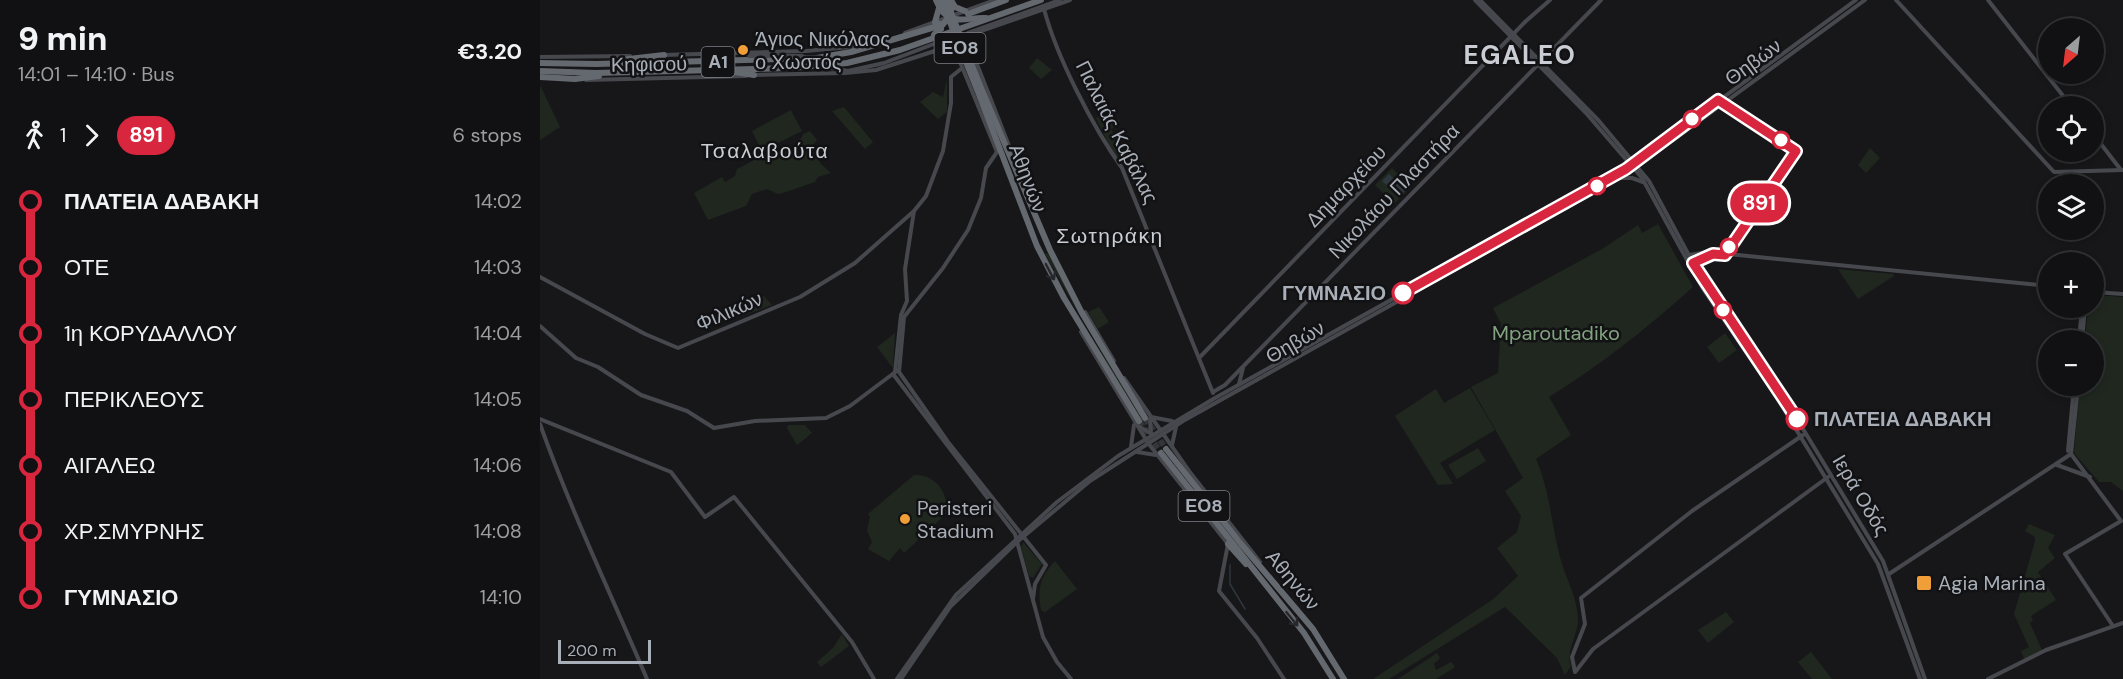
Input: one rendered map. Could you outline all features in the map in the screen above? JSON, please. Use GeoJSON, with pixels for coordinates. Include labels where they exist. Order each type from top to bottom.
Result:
{"type":"FeatureCollection","features":[{"type":"Feature","properties":{"kind":"highway","name":"Αθηνών"},"geometry":{"type":"LineString","coordinates":[[946,0],[1037,246],[1064,298],[1142,419]]}},
{"type":"Feature","properties":{"kind":"highway"},"geometry":{"type":"LineString","coordinates":[[923,42],[937,26],[949,17],[952,2],[967,13],[1006,0]]}},
{"type":"Feature","properties":{"kind":"highway","name":"Α1"},"geometry":{"type":"LineString","coordinates":[[540,71],[717,70],[840,64],[888,54],[1041,0]]}},
{"type":"Feature","properties":{"kind":"highway","name":"Αθηνών"},"geometry":{"type":"LineString","coordinates":[[939,1],[1021,179],[1046,241],[1083,314],[1142,419]]}},
{"type":"Feature","properties":{"kind":"highway"},"geometry":{"type":"LineString","coordinates":[[939,1],[949,17],[964,21],[992,18]]}},
{"type":"Feature","properties":{"kind":"highway"},"geometry":{"type":"LineString","coordinates":[[937,26],[939,1]]}},
{"type":"Feature","properties":{"kind":"highway","name":"Α1"},"geometry":{"type":"LineString","coordinates":[[540,63],[767,60],[830,56],[881,44],[937,26]]}},
{"type":"Feature","properties":{"kind":"highway"},"geometry":{"type":"LineString","coordinates":[[830,56],[849,49]]}},
{"type":"Feature","properties":{"kind":"highway"},"geometry":{"type":"LineString","coordinates":[[571,64],[664,55]]}},
{"type":"Feature","properties":{"kind":"highway"},"geometry":{"type":"LineString","coordinates":[[717,70],[754,75]]}},
{"type":"Feature","properties":{"kind":"highway"},"geometry":{"type":"LineString","coordinates":[[540,78],[574,79],[614,72]]}},
{"type":"Feature","properties":{"kind":"highway"},"geometry":{"type":"LineString","coordinates":[[997,152],[1011,180]]}},
{"type":"Feature","properties":{"kind":"highway"},"geometry":{"type":"LineString","coordinates":[[1017,167],[1021,179]]}},
{"type":"Feature","properties":{"kind":"highway"},"geometry":{"type":"LineString","coordinates":[[1072,291],[1085,312]]}},
{"type":"Feature","properties":{"kind":"highway"},"geometry":{"type":"LineString","coordinates":[[1064,298],[1068,308]]}},
{"type":"Feature","properties":{"kind":"highway","name":"Αθηνών"},"geometry":{"type":"LineString","coordinates":[[1165,451],[1313,629],[1344,679]]}},
{"type":"Feature","properties":{"kind":"highway","name":"Αθηνών"},"geometry":{"type":"LineString","coordinates":[[1165,451],[1309,641],[1333,679]]}},
{"type":"Feature","properties":{"kind":"highway"},"geometry":{"type":"LineString","coordinates":[[1228,544],[1266,586]]}},
{"type":"Feature","properties":{"kind":"highway"},"geometry":{"type":"LineString","coordinates":[[1268,573],[1277,585]]}},
{"type":"Feature","properties":{"kind":"street"},"geometry":{"type":"LineString","coordinates":[[949,17],[967,13],[995,0]]}},
{"type":"Feature","properties":{"kind":"street"},"geometry":{"type":"LineString","coordinates":[[944,48],[958,57],[959,42],[968,33],[1060,0]]}},
{"type":"Feature","properties":{"kind":"street","name":"Κηφισού"},"geometry":{"type":"LineString","coordinates":[[540,78],[860,73],[944,48],[1070,0]]}},
{"type":"Feature","properties":{"kind":"street","name":"Ιερά Οδός"},"geometry":{"type":"LineString","coordinates":[[1475,0],[1540,63],[1635,165],[1661,200],[1691,264],[1804,435],[1889,574],[1925,679]]}},
{"type":"Feature","properties":{"kind":"street","name":"Ιερά Οδός"},"geometry":{"type":"LineString","coordinates":[[1480,0],[1513,36]]}},
{"type":"Feature","properties":{"kind":"street","name":"Δημαρχείου"},"geometry":{"type":"LineString","coordinates":[[1199,358],[1550,0]]}},
{"type":"Feature","properties":{"kind":"street","name":"Νικολάου Πλαστήρα"},"geometry":{"type":"LineString","coordinates":[[1215,397],[1601,0]]}},
{"type":"Feature","properties":{"kind":"street","name":"Θηβών"},"geometry":{"type":"LineString","coordinates":[[1022,535],[1068,492],[1131,447],[1176,423],[1215,397],[1615,181],[1856,0]]}},
{"type":"Feature","properties":{"kind":"street","name":"Θηβών"},"geometry":{"type":"LineString","coordinates":[[1215,397],[1635,165],[1865,0]]}},
{"type":"Feature","properties":{"kind":"street"},"geometry":{"type":"LineString","coordinates":[[1896,0],[2054,172],[2122,170]]}},
{"type":"Feature","properties":{"kind":"street"},"geometry":{"type":"LineString","coordinates":[[1988,0],[2063,96]]}},
{"type":"Feature","properties":{"kind":"street","name":"Παλαιάς Καβάλας"},"geometry":{"type":"LineString","coordinates":[[1044,9],[1062,57],[1110,152],[1122,168],[1215,397]]}},
{"type":"Feature","properties":{"kind":"street","name":"Κηφισού"},"geometry":{"type":"LineString","coordinates":[[540,57],[849,49],[937,26]]}},
{"type":"Feature","properties":{"kind":"street"},"geometry":{"type":"LineString","coordinates":[[740,53],[749,56],[802,56],[830,68],[848,71],[877,65],[949,39],[971,49],[973,36]]}},
{"type":"Feature","properties":{"kind":"street","name":"Αθηνών"},"geometry":{"type":"LineString","coordinates":[[971,49],[1017,167]]}},
{"type":"Feature","properties":{"kind":"street","name":"Αθηνών"},"geometry":{"type":"LineString","coordinates":[[958,57],[997,152]]}},
{"type":"Feature","properties":{"kind":"street"},"geometry":{"type":"LineString","coordinates":[[962,68],[951,77],[951,103],[940,160],[926,196],[915,210],[906,270],[907,301],[895,372],[1016,538],[1043,637],[1057,663],[1071,679]]}},
{"type":"Feature","properties":{"kind":"street"},"geometry":{"type":"LineString","coordinates":[[2104,148],[2122,170]]}},
{"type":"Feature","properties":{"kind":"street"},"geometry":{"type":"LineString","coordinates":[[903,316],[943,268],[968,230],[981,198],[986,168],[997,152]]}},
{"type":"Feature","properties":{"kind":"street","name":"Ιερά Οδός"},"geometry":{"type":"LineString","coordinates":[[1635,165],[1687,256]]}},
{"type":"Feature","properties":{"kind":"street"},"geometry":{"type":"LineString","coordinates":[[1615,181],[1632,178],[1646,185]]}},
{"type":"Feature","properties":{"kind":"street","name":"Φιλικών"},"geometry":{"type":"LineString","coordinates":[[540,278],[645,334],[678,348],[804,295],[855,263],[915,210]]}},
{"type":"Feature","properties":{"kind":"street"},"geometry":{"type":"LineString","coordinates":[[1691,264],[1713,254]]}},
{"type":"Feature","properties":{"kind":"street"},"geometry":{"type":"LineString","coordinates":[[1687,256],[1713,254],[2038,285]]}},
{"type":"Feature","properties":{"kind":"street"},"geometry":{"type":"LineString","coordinates":[[2104,293],[2123,294]]}},
{"type":"Feature","properties":{"kind":"street","name":"Αθηνών"},"geometry":{"type":"LineString","coordinates":[[1068,308],[1165,451],[1268,573]]}},
{"type":"Feature","properties":{"kind":"street","name":"Αθηνών"},"geometry":{"type":"LineString","coordinates":[[1085,312],[1142,419],[1228,544]]}},
{"type":"Feature","properties":{"kind":"street"},"geometry":{"type":"LineString","coordinates":[[540,326],[576,358],[598,367],[642,395],[687,411],[714,428],[755,421],[826,418],[852,404],[895,372]]}},
{"type":"Feature","properties":{"kind":"street"},"geometry":{"type":"LineString","coordinates":[[1239,385],[1243,368]]}},
{"type":"Feature","properties":{"kind":"street"},"geometry":{"type":"LineString","coordinates":[[895,372],[1046,565],[1035,584],[1033,599]]}},
{"type":"Feature","properties":{"kind":"street"},"geometry":{"type":"LineString","coordinates":[[1884,577],[2057,464],[2070,453],[2075,396]]}},
{"type":"Feature","properties":{"kind":"street"},"geometry":{"type":"LineString","coordinates":[[540,419],[671,472],[705,517],[735,497],[852,642],[874,679]]}},
{"type":"Feature","properties":{"kind":"street"},"geometry":{"type":"LineString","coordinates":[[1142,419],[1176,423],[1165,451]]}},
{"type":"Feature","properties":{"kind":"street"},"geometry":{"type":"LineString","coordinates":[[1142,419],[1165,451]]}},
{"type":"Feature","properties":{"kind":"street"},"geometry":{"type":"LineString","coordinates":[[1142,419],[1154,436],[1155,448],[1165,451]]}},
{"type":"Feature","properties":{"kind":"street"},"geometry":{"type":"LineString","coordinates":[[1131,447],[1142,419]]}},
{"type":"Feature","properties":{"kind":"street"},"geometry":{"type":"LineString","coordinates":[[546,420],[540,425],[569,503],[599,564],[647,679]]}},
{"type":"Feature","properties":{"kind":"street"},"geometry":{"type":"LineString","coordinates":[[1804,435],[1692,511],[1581,598],[1585,612],[1584,627],[1572,657],[1575,672],[1593,649],[1829,476]]}},
{"type":"Feature","properties":{"kind":"street","name":"Θηβών"},"geometry":{"type":"LineString","coordinates":[[897,679],[947,604],[1016,538],[1154,436]]}},
{"type":"Feature","properties":{"kind":"street"},"geometry":{"type":"LineString","coordinates":[[1131,454],[1165,451]]}},
{"type":"Feature","properties":{"kind":"street"},"geometry":{"type":"LineString","coordinates":[[2070,453],[2091,477],[2121,521],[2065,554],[2113,626]]}},
{"type":"Feature","properties":{"kind":"street"},"geometry":{"type":"LineString","coordinates":[[2057,464],[2091,477]]}},
{"type":"Feature","properties":{"kind":"street","name":"Ιερά Οδός"},"geometry":{"type":"LineString","coordinates":[[1829,476],[1884,577],[1920,679]]}},
{"type":"Feature","properties":{"kind":"street","name":"Θηβών"},"geometry":{"type":"LineString","coordinates":[[901,679],[950,607],[1016,538]]}},
{"type":"Feature","properties":{"kind":"street"},"geometry":{"type":"LineString","coordinates":[[1228,544],[1219,591],[1257,638],[1284,679]]}},
{"type":"Feature","properties":{"kind":"street"},"geometry":{"type":"LineString","coordinates":[[1989,679],[2044,651],[2123,623]]}},
{"type":"Feature","properties":{"kind":"green space"},"geometry":{"type":"Polygon","coordinates":[[[1037,58],[1052,70],[1041,79],[1029,68],[1037,58]]]}},
{"type":"Feature","properties":{"kind":"green space"},"geometry":{"type":"Polygon","coordinates":[[[947,79],[947,112],[938,119],[920,102],[933,92],[943,97],[947,79]]]}},
{"type":"Feature","properties":{"kind":"green space"},"geometry":{"type":"Polygon","coordinates":[[[540,85],[560,127],[540,140],[540,85]]]}},
{"type":"Feature","properties":{"kind":"green space"},"geometry":{"type":"Polygon","coordinates":[[[844,107],[873,142],[865,149],[832,111],[844,107]]]}},
{"type":"Feature","properties":{"kind":"green space"},"geometry":{"type":"Polygon","coordinates":[[[791,110],[802,131],[762,151],[752,131],[791,110]]]}},
{"type":"Feature","properties":{"kind":"green space"},"geometry":{"type":"Polygon","coordinates":[[[1100,116],[1120,120],[1111,130],[1129,149],[1122,158],[1114,155],[1096,118],[1100,116]]]}},
{"type":"Feature","properties":{"kind":"green space"},"geometry":{"type":"Polygon","coordinates":[[[810,131],[817,140],[811,148],[821,164],[831,173],[818,177],[815,182],[783,193],[778,194],[767,189],[752,194],[746,206],[708,220],[694,193],[722,177],[725,182],[735,176],[737,169],[772,151],[783,153],[791,150],[798,144],[803,134],[810,131]]]}},
{"type":"Feature","properties":{"kind":"green space"},"geometry":{"type":"Polygon","coordinates":[[[1870,148],[1880,158],[1866,173],[1858,165],[1870,148]]]}},
{"type":"Feature","properties":{"kind":"green space"},"geometry":{"type":"Polygon","coordinates":[[[1392,168],[1411,187],[1394,204],[1375,185],[1392,168]]]}},
{"type":"Feature","properties":{"kind":"green space","name":"Mparoutadiko"},"geometry":{"type":"Polygon","coordinates":[[[1658,224],[1693,287],[1623,345],[1549,397],[1571,435],[1536,459],[1547,495],[1560,557],[1577,610],[1578,624],[1570,654],[1571,666],[1565,675],[1557,658],[1505,607],[1389,679],[1373,679],[1492,600],[1518,576],[1497,548],[1517,532],[1521,516],[1505,491],[1523,478],[1471,387],[1498,373],[1501,324],[1493,308],[1602,249],[1638,225],[1642,233],[1658,224]]]}},
{"type":"Feature","properties":{"kind":"green space"},"geometry":{"type":"Polygon","coordinates":[[[1048,253],[1147,417],[1150,423],[1144,427],[1045,254],[1048,253]]]}},
{"type":"Feature","properties":{"kind":"green space"},"geometry":{"type":"Polygon","coordinates":[[[1838,269],[1893,274],[1894,276],[1858,299],[1838,269]]]}},
{"type":"Feature","properties":{"kind":"green space"},"geometry":{"type":"Polygon","coordinates":[[[764,296],[772,305],[743,316],[737,307],[764,296]]]}},
{"type":"Feature","properties":{"kind":"green space"},"geometry":{"type":"Polygon","coordinates":[[[2104,296],[2123,297],[2123,491],[2111,482],[2099,482],[2074,453],[2079,396],[2104,396],[2104,330],[2086,330],[2087,318],[2104,318],[2104,296]]]}},
{"type":"Feature","properties":{"kind":"green space"},"geometry":{"type":"Polygon","coordinates":[[[1099,307],[1109,322],[1098,329],[1088,312],[1099,307]]]}},
{"type":"Feature","properties":{"kind":"green space"},"geometry":{"type":"Polygon","coordinates":[[[895,333],[893,367],[892,367],[877,347],[895,333]]]}},
{"type":"Feature","properties":{"kind":"green space"},"geometry":{"type":"Polygon","coordinates":[[[1725,333],[1737,350],[1719,363],[1707,347],[1725,333]]]}},
{"type":"Feature","properties":{"kind":"green space"},"geometry":{"type":"Polygon","coordinates":[[[1470,388],[1495,430],[1440,463],[1453,484],[1438,485],[1395,416],[1436,389],[1444,403],[1470,388]]]}},
{"type":"Feature","properties":{"kind":"green space"},"geometry":{"type":"Polygon","coordinates":[[[788,425],[805,425],[812,433],[797,445],[787,428],[788,425]]]}},
{"type":"Feature","properties":{"kind":"green space"},"geometry":{"type":"Polygon","coordinates":[[[1478,448],[1486,461],[1457,479],[1448,465],[1478,448]]]}},
{"type":"Feature","properties":{"kind":"green space","name":"Peristeri Stadium"},"geometry":{"type":"Polygon","coordinates":[[[914,475],[928,478],[939,486],[946,498],[947,513],[904,553],[900,548],[889,561],[868,549],[872,542],[867,530],[870,517],[868,514],[914,475]]]}},
{"type":"Feature","properties":{"kind":"green space"},"geometry":{"type":"Polygon","coordinates":[[[2029,524],[2055,535],[2048,548],[2055,558],[2038,572],[2056,600],[2031,616],[2033,620],[2030,623],[2042,650],[2024,659],[2021,651],[2029,647],[2014,614],[2035,541],[2035,537],[2025,531],[2029,524]]]}},
{"type":"Feature","properties":{"kind":"green space"},"geometry":{"type":"Polygon","coordinates":[[[1023,542],[1042,564],[1033,578],[1029,576],[1021,547],[1023,542]]]}},
{"type":"Feature","properties":{"kind":"green space"},"geometry":{"type":"Polygon","coordinates":[[[1055,561],[1077,589],[1045,612],[1041,610],[1040,589],[1046,572],[1055,561]]]}},
{"type":"Feature","properties":{"kind":"green space"},"geometry":{"type":"Polygon","coordinates":[[[1726,612],[1734,622],[1708,643],[1698,630],[1726,612]]]}},
{"type":"Feature","properties":{"kind":"green space"},"geometry":{"type":"Polygon","coordinates":[[[842,634],[849,646],[821,667],[817,662],[833,648],[842,634]]]}},
{"type":"Feature","properties":{"kind":"green space"},"geometry":{"type":"Polygon","coordinates":[[[1811,652],[1832,679],[1812,679],[1798,662],[1811,652]]]}},
{"type":"Feature","properties":{"kind":"green space"},"geometry":{"type":"Polygon","coordinates":[[[1437,653],[1440,658],[1434,664],[1436,670],[1451,662],[1454,668],[1436,679],[1398,679],[1437,653]]]}},
{"type":"Feature","properties":{"kind":"shaded area"},"geometry":{"type":"Polygon","coordinates":[[[1389,174],[1406,190],[1399,197],[1382,181],[1389,174]]]}},
{"type":"Feature","properties":{"kind":"waterway"},"geometry":{"type":"LineString","coordinates":[[1230,565],[1230,584],[1245,609]]}},
{"type":"Feature","properties":{"kind":"tunnel"},"geometry":{"type":"LineString","coordinates":[[1145,418],[1166,449]]}},
{"type":"Feature","properties":{"kind":"tunnel"},"geometry":{"type":"LineString","coordinates":[[1139,421],[1161,453]]}},
{"type":"Feature","properties":{"kind":"bus line","name":"891"},"geometry":{"type":"LineString","coordinates":[[1403,293],[1626,169],[1718,100],[1796,151],[1725,255],[1713,254],[1693,263],[1706,286],[1797,419]]}},
{"type":"Feature","properties":{"kind":"place","name":"Άγιος Νικόλαος ο Χωστός"},"geometry":{"type":"Point","coordinates":[743,50]}},
{"type":"Feature","properties":{"kind":"place","name":"ΓΥΜΝΑΣΙΟ"},"geometry":{"type":"Point","coordinates":[1403,293]}},
{"type":"Feature","properties":{"kind":"place","name":"ΠΛΑΤΕΙΑ ΔΑΒΑΚΗ"},"geometry":{"type":"Point","coordinates":[1797,419]}},
{"type":"Feature","properties":{"kind":"place","name":"Peristeri Stadium"},"geometry":{"type":"Point","coordinates":[905,519]}},
{"type":"Feature","properties":{"kind":"place","name":"Agia Marina"},"geometry":{"type":"Point","coordinates":[1924,583]}},
{"type":"Feature","properties":{"kind":"district","name":"EGALEO"},"geometry":{"type":"Point","coordinates":[1520,55]}},
{"type":"Feature","properties":{"kind":"district","name":"Τσαλαβούτα"},"geometry":{"type":"Point","coordinates":[765,151]}},
{"type":"Feature","properties":{"kind":"district","name":"Σωτηράκη"},"geometry":{"type":"Point","coordinates":[1110,236]}}]}
